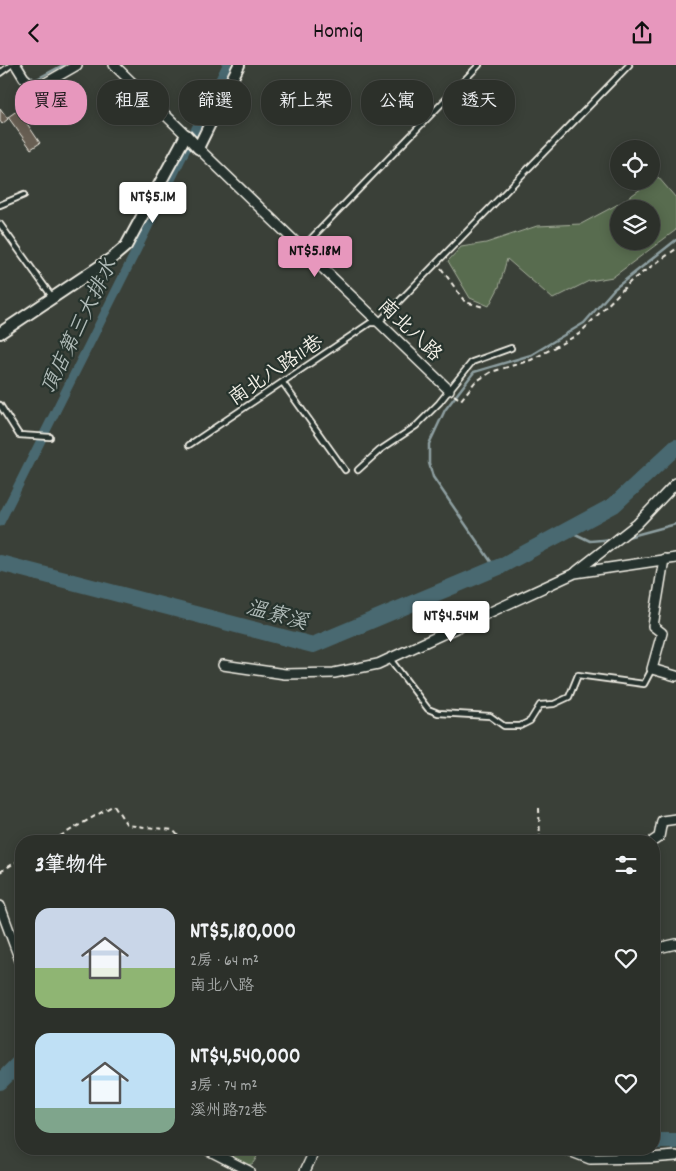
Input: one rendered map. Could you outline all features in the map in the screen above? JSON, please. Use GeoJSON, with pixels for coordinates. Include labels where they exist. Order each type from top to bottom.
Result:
{"type":"FeatureCollection","features":[{"type":"Feature","properties":{"kind":"street"},"geometry":{"type":"LineString","coordinates":[[16,65],[24,78],[32,85],[44,84],[77,65]]}},
{"type":"Feature","properties":{"kind":"street"},"geometry":{"type":"LineString","coordinates":[[114,65],[198,147],[239,65]]}},
{"type":"Feature","properties":{"kind":"street"},"geometry":{"type":"LineString","coordinates":[[0,333],[126,246],[186,135]]}},
{"type":"Feature","properties":{"kind":"street","name":"南北八路"},"geometry":{"type":"LineString","coordinates":[[198,147],[449,390]]}},
{"type":"Feature","properties":{"kind":"street"},"geometry":{"type":"LineString","coordinates":[[223,665],[285,674],[334,673],[378,664],[575,573],[637,524],[676,483]]}},
{"type":"Feature","properties":{"kind":"street"},"geometry":{"type":"LineString","coordinates":[[575,573],[676,558]]}},
{"type":"Feature","properties":{"kind":"street"},"geometry":{"type":"LineString","coordinates":[[664,559],[653,626],[662,633],[652,669],[676,676]]}},
{"type":"Feature","properties":{"kind":"street"},"geometry":{"type":"LineString","coordinates":[[659,835],[662,821],[676,819]]}},
{"type":"Feature","properties":{"kind":"street"},"geometry":{"type":"LineString","coordinates":[[0,906],[15,947]]}},
{"type":"Feature","properties":{"kind":"street"},"geometry":{"type":"LineString","coordinates":[[660,947],[676,943]]}},
{"type":"Feature","properties":{"kind":"street"},"geometry":{"type":"LineString","coordinates":[[218,1155],[249,1171]]}},
{"type":"Feature","properties":{"kind":"street"},"geometry":{"type":"LineString","coordinates":[[305,1171],[312,1155]]}},
{"type":"Feature","properties":{"kind":"street"},"geometry":{"type":"LineString","coordinates":[[580,1155],[590,1159],[650,1159],[676,1156]]}},
{"type":"Feature","properties":{"kind":"lane"},"geometry":{"type":"LineString","coordinates":[[0,73],[10,65]]}},
{"type":"Feature","properties":{"kind":"lane"},"geometry":{"type":"LineString","coordinates":[[302,248],[479,65]]}},
{"type":"Feature","properties":{"kind":"lane"},"geometry":{"type":"LineString","coordinates":[[378,323],[629,65]]}},
{"type":"Feature","properties":{"kind":"lane"},"geometry":{"type":"LineString","coordinates":[[0,203],[24,195]]}},
{"type":"Feature","properties":{"kind":"lane"},"geometry":{"type":"LineString","coordinates":[[0,224],[53,298]]}},
{"type":"Feature","properties":{"kind":"lane","name":"南北八路11巷"},"geometry":{"type":"LineString","coordinates":[[189,445],[370,323],[378,323]]}},
{"type":"Feature","properties":{"kind":"lane"},"geometry":{"type":"LineString","coordinates":[[358,470],[380,450],[416,426],[439,403],[472,362],[511,349]]}},
{"type":"Feature","properties":{"kind":"lane"},"geometry":{"type":"LineString","coordinates":[[283,383],[345,471]]}},
{"type":"Feature","properties":{"kind":"lane"},"geometry":{"type":"LineString","coordinates":[[0,405],[19,435],[50,437]]}},
{"type":"Feature","properties":{"kind":"lane"},"geometry":{"type":"LineString","coordinates":[[390,659],[428,709],[438,713],[490,716],[504,726],[520,726],[530,721],[540,705],[554,704],[569,697],[578,675],[644,684],[652,669]]}},
{"type":"Feature","properties":{"kind":"path"},"geometry":{"type":"LineString","coordinates":[[457,397],[460,400],[475,382],[491,372],[531,360],[579,335],[632,280],[676,249]]}},
{"type":"Feature","properties":{"kind":"path"},"geometry":{"type":"LineString","coordinates":[[437,262],[464,302],[484,307]]}},
{"type":"Feature","properties":{"kind":"path"},"geometry":{"type":"LineString","coordinates":[[62,835],[114,805],[127,825],[173,830],[178,835]]}},
{"type":"Feature","properties":{"kind":"path"},"geometry":{"type":"LineString","coordinates":[[539,808],[540,835]]}},
{"type":"Feature","properties":{"kind":"path"},"geometry":{"type":"LineString","coordinates":[[0,872],[15,863]]}},
{"type":"Feature","properties":{"kind":"green space"},"geometry":{"type":"Polygon","coordinates":[[[660,179],[676,198],[676,230],[660,242],[660,200],[625,200],[639,190],[660,190],[660,179]]]}},
{"type":"Feature","properties":{"kind":"green space"},"geometry":{"type":"Polygon","coordinates":[[[610,208],[610,250],[649,250],[613,277],[589,281],[553,299],[507,259],[499,287],[489,306],[470,298],[448,261],[461,247],[486,243],[537,226],[581,224],[610,208]]]}},
{"type":"Feature","properties":{"kind":"green space"},"geometry":{"type":"Polygon","coordinates":[[[225,1155],[258,1155],[254,1162],[249,1165],[239,1163],[225,1155]]]}},
{"type":"Feature","properties":{"kind":"building"},"geometry":{"type":"Polygon","coordinates":[[[0,108],[8,119],[2,124],[0,121],[0,108]]]}},
{"type":"Feature","properties":{"kind":"building"},"geometry":{"type":"Polygon","coordinates":[[[15,112],[15,125],[28,125],[40,143],[31,149],[8,117],[15,112]]]}},
{"type":"Feature","properties":{"kind":"waterway"},"geometry":{"type":"LineString","coordinates":[[22,65],[27,74],[35,80],[63,65]]}},
{"type":"Feature","properties":{"kind":"waterway"},"geometry":{"type":"LineString","coordinates":[[120,65],[190,132]]}},
{"type":"Feature","properties":{"kind":"waterway","name":"頂店第三大排水"},"geometry":{"type":"LineString","coordinates":[[0,522],[227,65]]}},
{"type":"Feature","properties":{"kind":"waterway"},"geometry":{"type":"LineString","coordinates":[[496,569],[433,477],[429,463],[429,444],[445,410],[474,372],[531,355],[584,323],[614,289],[676,240]]}},
{"type":"Feature","properties":{"kind":"waterway","name":"溫寮溪"},"geometry":{"type":"LineString","coordinates":[[0,563],[313,645],[501,566],[614,505],[676,447]]}},
{"type":"Feature","properties":{"kind":"waterway"},"geometry":{"type":"LineString","coordinates":[[624,538],[676,524]]}},
{"type":"Feature","properties":{"kind":"waterway"},"geometry":{"type":"LineString","coordinates":[[567,530],[590,541],[614,539]]}},
{"type":"Feature","properties":{"kind":"waterway"},"geometry":{"type":"LineString","coordinates":[[0,1082],[15,1067]]}},
{"type":"Feature","properties":{"kind":"waterway"},"geometry":{"type":"LineString","coordinates":[[660,1141],[676,1141]]}}]}
